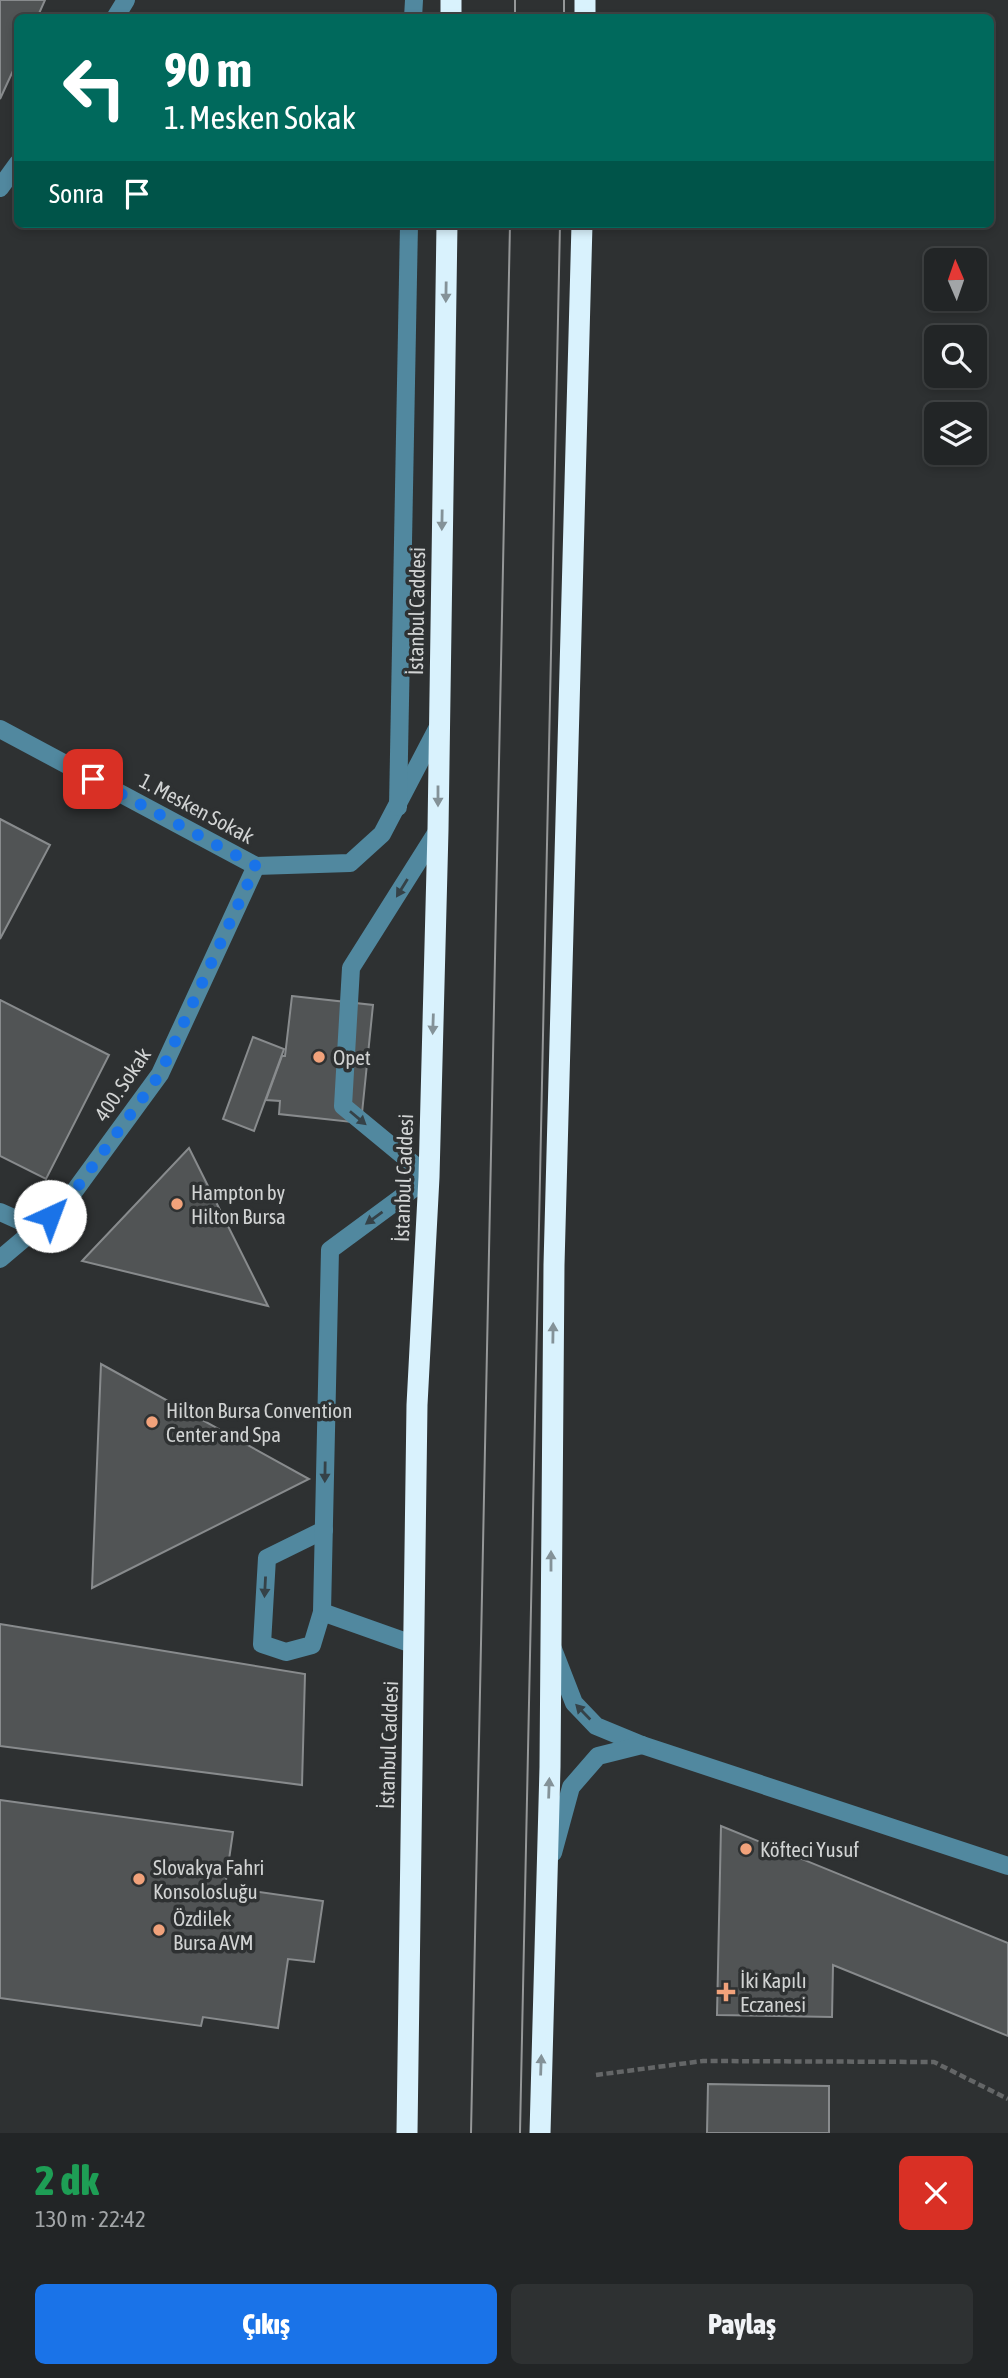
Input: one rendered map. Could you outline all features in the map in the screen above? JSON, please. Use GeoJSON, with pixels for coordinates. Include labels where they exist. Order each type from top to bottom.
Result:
{"type":"FeatureCollection","features":[{"type":"Feature","properties":{"kind":"highway","name":"İstanbul Caddesi"},"geometry":{"type":"LineString","coordinates":[[407,2133],[416,1405],[429,1177],[438,830],[447,228]]}},
{"type":"Feature","properties":{"kind":"highway"},"geometry":{"type":"LineString","coordinates":[[540,2133],[551,1645],[554,1265],[582,228]]}},
{"type":"Feature","properties":{"kind":"street"},"geometry":{"type":"LineString","coordinates":[[0,188],[14,169]]}},
{"type":"Feature","properties":{"kind":"street"},"geometry":{"type":"LineString","coordinates":[[398,807],[410,228]]}},
{"type":"Feature","properties":{"kind":"street","name":"1. Mesken Sokak"},"geometry":{"type":"LineString","coordinates":[[0,729],[256,866],[350,863],[382,834],[438,727]]}},
{"type":"Feature","properties":{"kind":"street"},"geometry":{"type":"LineString","coordinates":[[324,1530],[267,1559],[262,1644],[286,1652],[312,1645],[322,1612],[324,1530],[330,1250],[429,1177],[343,1107],[351,968],[438,830]]}},
{"type":"Feature","properties":{"kind":"street","name":"400. Sokak"},"geometry":{"type":"LineString","coordinates":[[0,1259],[65,1204],[160,1074],[256,866]]}},
{"type":"Feature","properties":{"kind":"street"},"geometry":{"type":"LineString","coordinates":[[0,1212],[36,1228]]}},
{"type":"Feature","properties":{"kind":"street"},"geometry":{"type":"LineString","coordinates":[[322,1612],[415,1645]]}},
{"type":"Feature","properties":{"kind":"street"},"geometry":{"type":"LineString","coordinates":[[551,1645],[574,1703],[596,1726],[642,1745],[1008,1866]]}},
{"type":"Feature","properties":{"kind":"street"},"geometry":{"type":"LineString","coordinates":[[547,1874],[571,1787],[598,1756],[642,1745]]}},
{"type":"Feature","properties":{"kind":"path"},"geometry":{"type":"LineString","coordinates":[[596,2076],[704,2061],[934,2062],[1008,2099]]}},
{"type":"Feature","properties":{"kind":"building"},"geometry":{"type":"Polygon","coordinates":[[[0,0],[45,0],[39,14],[14,14],[14,69],[0,99],[0,0]]]}},
{"type":"Feature","properties":{"kind":"building"},"geometry":{"type":"Polygon","coordinates":[[[0,819],[50,845],[0,939],[0,819]]]}},
{"type":"Feature","properties":{"kind":"building"},"geometry":{"type":"Polygon","coordinates":[[[292,996],[373,1005],[361,1123],[279,1114],[280,1101],[266,1100],[282,1056],[285,1056],[292,996]]]}},
{"type":"Feature","properties":{"kind":"building"},"geometry":{"type":"Polygon","coordinates":[[[0,1000],[109,1055],[46,1179],[0,1156],[0,1000]]]}},
{"type":"Feature","properties":{"kind":"building"},"geometry":{"type":"Polygon","coordinates":[[[253,1037],[284,1049],[254,1131],[223,1119],[253,1037]]]}},
{"type":"Feature","properties":{"kind":"building","name":"Hampton by Hilton Bursa"},"geometry":{"type":"Polygon","coordinates":[[[189,1148],[268,1306],[82,1261],[189,1148]]]}},
{"type":"Feature","properties":{"kind":"building","name":"Hilton Bursa Convention Center and Spa"},"geometry":{"type":"Polygon","coordinates":[[[101,1364],[309,1479],[92,1588],[101,1364]]]}},
{"type":"Feature","properties":{"kind":"building"},"geometry":{"type":"Polygon","coordinates":[[[0,1624],[305,1674],[302,1785],[0,1746],[0,1624]]]}},
{"type":"Feature","properties":{"kind":"building","name":"Özdilek Bursa AVM"},"geometry":{"type":"Polygon","coordinates":[[[0,1800],[233,1832],[225,1887],[323,1901],[314,1962],[288,1959],[278,2028],[203,2017],[201,2026],[0,1998],[0,1800]]]}},
{"type":"Feature","properties":{"kind":"building"},"geometry":{"type":"Polygon","coordinates":[[[721,1826],[1008,1943],[1008,2036],[833,1965],[832,2017],[717,2015],[721,1826]]]}},
{"type":"Feature","properties":{"kind":"building"},"geometry":{"type":"Polygon","coordinates":[[[708,2084],[829,2086],[829,2133],[707,2133],[708,2084]]]}},
{"type":"Feature","properties":{"kind":"tram line"},"geometry":{"type":"LineString","coordinates":[[515,0],[515,14]]}},
{"type":"Feature","properties":{"kind":"tram line"},"geometry":{"type":"LineString","coordinates":[[564,0],[564,14]]}},
{"type":"Feature","properties":{"kind":"tram line"},"geometry":{"type":"LineString","coordinates":[[471,2133],[510,228]]}},
{"type":"Feature","properties":{"kind":"tram line"},"geometry":{"type":"LineString","coordinates":[[520,2133],[560,228]]}},
{"type":"Feature","properties":{"kind":"place","name":"Opet"},"geometry":{"type":"Point","coordinates":[319,1057]}},
{"type":"Feature","properties":{"kind":"place","name":"Hampton by Hilton Bursa"},"geometry":{"type":"Point","coordinates":[177,1204]}},
{"type":"Feature","properties":{"kind":"place","name":"Hilton Bursa Convention Center and Spa"},"geometry":{"type":"Point","coordinates":[152,1422]}},
{"type":"Feature","properties":{"kind":"place","name":"Köfteci Yusuf"},"geometry":{"type":"Point","coordinates":[746,1849]}},
{"type":"Feature","properties":{"kind":"place","name":"Slovakya Fahri Konsolosluğu"},"geometry":{"type":"Point","coordinates":[139,1879]}},
{"type":"Feature","properties":{"kind":"place","name":"Özdilek Bursa AVM"},"geometry":{"type":"Point","coordinates":[159,1930]}},
{"type":"Feature","properties":{"kind":"place","name":"İki Kapılı Eczanesi"},"geometry":{"type":"Point","coordinates":[726,1992]}},
{"type":"Feature","properties":{"kind":"route"},"geometry":{"type":"LineString","coordinates":[[50,1216],[65,1204],[160,1074],[256,866],[93,779]]}}]}
